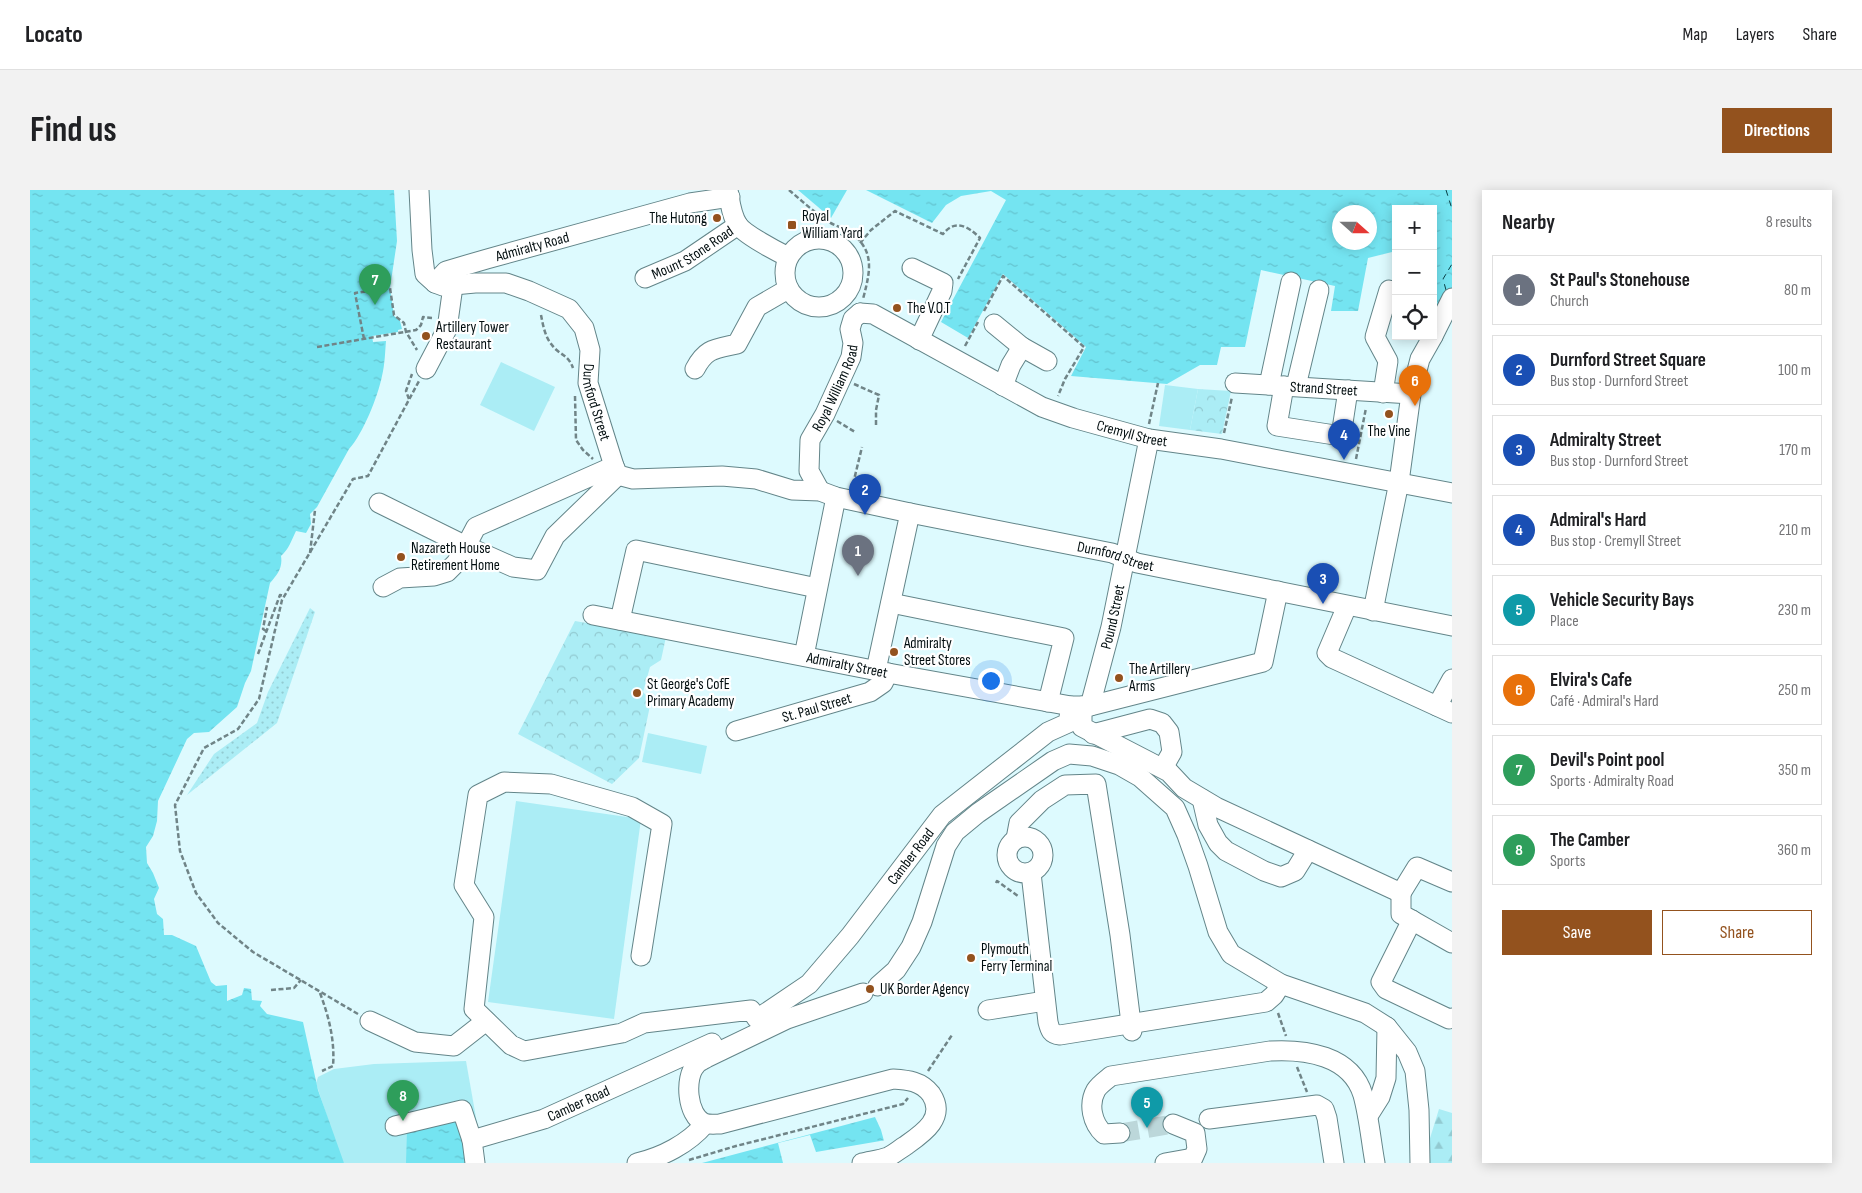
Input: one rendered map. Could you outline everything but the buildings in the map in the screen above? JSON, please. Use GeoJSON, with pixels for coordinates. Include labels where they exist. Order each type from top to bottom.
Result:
{"type":"FeatureCollection","features":[{"type":"Feature","properties":{"kind":"street"},"geometry":{"type":"LineString","coordinates":[[419,190],[425,274],[444,284],[447,329],[426,369]]}},
{"type":"Feature","properties":{"kind":"street"},"geometry":{"type":"LineString","coordinates":[[729,193],[738,225],[763,244],[788,257]]}},
{"type":"Feature","properties":{"kind":"street","name":"Admiralty Road"},"geometry":{"type":"LineString","coordinates":[[444,284],[446,271],[729,193]]}},
{"type":"Feature","properties":{"kind":"street","name":"Mount Stone Road"},"geometry":{"type":"LineString","coordinates":[[645,278],[685,261],[738,225]]}},
{"type":"Feature","properties":{"kind":"street"},"geometry":{"type":"LineString","coordinates":[[823,239],[835,242],[841,246],[852,262],[854,274],[850,288],[844,298],[828,307],[812,307],[801,303],[788,289],[785,279],[785,267],[788,257],[798,246],[806,241],[823,239]]}},
{"type":"Feature","properties":{"kind":"street"},"geometry":{"type":"LineString","coordinates":[[912,268],[942,283],[942,291],[920,340]]}},
{"type":"Feature","properties":{"kind":"street"},"geometry":{"type":"LineString","coordinates":[[1291,282],[1278,426],[1342,436],[1348,390]]}},
{"type":"Feature","properties":{"kind":"street","name":"Durnford Street"},"geometry":{"type":"LineString","coordinates":[[444,284],[506,283],[569,309],[584,328],[590,350],[588,383],[616,470],[633,479],[722,476],[756,479],[792,490],[828,494],[910,513],[1112,554],[1137,563],[1452,626]]}},
{"type":"Feature","properties":{"kind":"street"},"geometry":{"type":"LineString","coordinates":[[850,288],[860,313]]}},
{"type":"Feature","properties":{"kind":"street"},"geometry":{"type":"LineString","coordinates":[[695,369],[701,357],[714,349],[736,344],[757,307],[788,289]]}},
{"type":"Feature","properties":{"kind":"street"},"geometry":{"type":"LineString","coordinates":[[1283,386],[1319,290]]}},
{"type":"Feature","properties":{"kind":"street"},"geometry":{"type":"LineString","coordinates":[[1376,392],[1388,361],[1375,337],[1389,290]]}},
{"type":"Feature","properties":{"kind":"street"},"geometry":{"type":"LineString","coordinates":[[1437,328],[1452,298]]}},
{"type":"Feature","properties":{"kind":"street"},"geometry":{"type":"LineString","coordinates":[[828,307],[850,329]]}},
{"type":"Feature","properties":{"kind":"street","name":"Royal William Road"},"geometry":{"type":"LineString","coordinates":[[828,494],[809,471],[810,440],[826,414],[851,357],[853,343],[850,329],[853,319],[860,313]]}},
{"type":"Feature","properties":{"kind":"street","name":"Cremyll Street"},"geometry":{"type":"LineString","coordinates":[[860,313],[873,314],[1052,411],[1148,438],[1221,449],[1452,493]]}},
{"type":"Feature","properties":{"kind":"street"},"geometry":{"type":"LineString","coordinates":[[994,324],[1022,347],[1047,361]]}},
{"type":"Feature","properties":{"kind":"street"},"geometry":{"type":"LineString","coordinates":[[1373,611],[1399,482],[1411,394],[1420,359],[1431,340]]}},
{"type":"Feature","properties":{"kind":"street"},"geometry":{"type":"LineString","coordinates":[[1003,386],[1011,365],[1022,347]]}},
{"type":"Feature","properties":{"kind":"street","name":"Strand Street"},"geometry":{"type":"LineString","coordinates":[[1235,383],[1411,394]]}},
{"type":"Feature","properties":{"kind":"street","name":"Pound Street"},"geometry":{"type":"LineString","coordinates":[[1081,706],[1111,627],[1148,438]]}},
{"type":"Feature","properties":{"kind":"street"},"geometry":{"type":"LineString","coordinates":[[383,587],[400,578],[434,576],[447,572],[456,563],[476,527],[616,470]]}},
{"type":"Feature","properties":{"kind":"street"},"geometry":{"type":"LineString","coordinates":[[379,503],[513,567],[537,570],[555,536],[616,470]]}},
{"type":"Feature","properties":{"kind":"street"},"geometry":{"type":"LineString","coordinates":[[780,486],[795,481],[809,471]]}},
{"type":"Feature","properties":{"kind":"street"},"geometry":{"type":"LineString","coordinates":[[804,656],[818,588],[828,494]]}},
{"type":"Feature","properties":{"kind":"street"},"geometry":{"type":"LineString","coordinates":[[882,672],[891,603],[910,513]]}},
{"type":"Feature","properties":{"kind":"street"},"geometry":{"type":"LineString","coordinates":[[620,620],[636,550],[818,588]]}},
{"type":"Feature","properties":{"kind":"street","name":"Admiralty Street"},"geometry":{"type":"LineString","coordinates":[[594,615],[882,672],[1048,702],[1081,706],[1263,662],[1278,591]]}},
{"type":"Feature","properties":{"kind":"street"},"geometry":{"type":"LineString","coordinates":[[891,603],[1064,638],[1048,702]]}},
{"type":"Feature","properties":{"kind":"street"},"geometry":{"type":"LineString","coordinates":[[1347,606],[1327,653],[1332,658],[1444,710],[1452,679]]}},
{"type":"Feature","properties":{"kind":"street","name":"St. Paul Street"},"geometry":{"type":"LineString","coordinates":[[736,731],[870,692],[884,683],[882,672]]}},
{"type":"Feature","properties":{"kind":"street"},"geometry":{"type":"LineString","coordinates":[[1081,706],[1082,727],[1163,768],[1184,788],[1216,807],[1401,893]]}},
{"type":"Feature","properties":{"kind":"street","name":"Camber Road"},"geometry":{"type":"LineString","coordinates":[[472,1140],[544,1119],[690,1053],[757,1019],[809,984],[856,928],[942,815],[1048,732],[1068,723],[1081,706]]}},
{"type":"Feature","properties":{"kind":"street"},"geometry":{"type":"LineString","coordinates":[[1093,734],[1150,719],[1162,723],[1169,732],[1172,752],[1163,768]]}},
{"type":"Feature","properties":{"kind":"street"},"geometry":{"type":"LineString","coordinates":[[862,1163],[896,1160],[929,1128],[935,1119],[936,1108],[934,1099],[928,1090],[919,1083],[893,1079],[720,1124],[705,1124],[698,1119],[693,1111],[688,1091],[689,1079],[695,1065],[787,1019],[870,989],[896,970],[911,947],[922,922],[946,846],[955,832],[978,813],[1053,761],[1068,754],[1092,756],[1119,765],[1140,776],[1175,808],[1193,850],[1218,932],[1231,954],[1281,984],[1365,1013],[1387,1027],[1407,1052],[1415,1071],[1419,1110],[1420,1163]]}},
{"type":"Feature","properties":{"kind":"street"},"geometry":{"type":"LineString","coordinates":[[641,956],[662,824],[632,807],[551,784],[504,782],[478,795],[464,885],[484,917],[474,1009],[511,1045],[524,1051],[622,1033],[644,1023],[751,1010],[757,1019]]}},
{"type":"Feature","properties":{"kind":"street"},"geometry":{"type":"LineString","coordinates":[[1016,839],[1019,823],[1042,800],[1065,785],[1096,784],[1120,935],[1131,1027]]}},
{"type":"Feature","properties":{"kind":"street"},"geometry":{"type":"LineString","coordinates":[[1202,798],[1208,825],[1218,843],[1226,851],[1264,871],[1281,877],[1295,871],[1308,850]]}},
{"type":"Feature","properties":{"kind":"street"},"geometry":{"type":"LineString","coordinates":[[1024,837],[1035,839],[1041,845],[1044,858],[1040,865],[1031,873],[1019,872],[1013,869],[1007,858],[1009,846],[1016,839],[1024,837]]}},
{"type":"Feature","properties":{"kind":"street"},"geometry":{"type":"LineString","coordinates":[[1452,882],[1417,867],[1401,893],[1401,914],[1452,943]]}},
{"type":"Feature","properties":{"kind":"street"},"geometry":{"type":"LineString","coordinates":[[1031,873],[1045,1001],[1050,1030],[1054,1034],[1060,1035],[1131,1027],[1266,1002],[1274,995],[1281,984]]}},
{"type":"Feature","properties":{"kind":"street"},"geometry":{"type":"LineString","coordinates":[[1412,920],[1381,982],[1386,989],[1449,1020],[1452,1018]]}},
{"type":"Feature","properties":{"kind":"street"},"geometry":{"type":"LineString","coordinates":[[988,1010],[1045,1001]]}},
{"type":"Feature","properties":{"kind":"street"},"geometry":{"type":"LineString","coordinates":[[370,1021],[415,1042],[454,1046],[486,1021]]}},
{"type":"Feature","properties":{"kind":"street"},"geometry":{"type":"LineString","coordinates":[[1368,1116],[1380,1098],[1386,1078],[1387,1027]]}},
{"type":"Feature","properties":{"kind":"street"},"geometry":{"type":"LineString","coordinates":[[1120,1133],[1104,1134],[1097,1128],[1092,1114],[1092,1103],[1096,1088],[1111,1076],[1270,1051],[1291,1050],[1306,1052],[1335,1061],[1358,1083],[1363,1094],[1368,1116],[1375,1163]]}},
{"type":"Feature","properties":{"kind":"street"},"geometry":{"type":"LineString","coordinates":[[1209,1119],[1317,1105],[1324,1109],[1327,1118],[1334,1163]]}},
{"type":"Feature","properties":{"kind":"street"},"geometry":{"type":"LineString","coordinates":[[395,1126],[462,1110],[472,1140],[475,1163]]}},
{"type":"Feature","properties":{"kind":"street"},"geometry":{"type":"LineString","coordinates":[[637,1163],[658,1158],[696,1134],[705,1124]]}},
{"type":"Feature","properties":{"kind":"street"},"geometry":{"type":"LineString","coordinates":[[1165,1163],[1193,1158],[1198,1149],[1195,1133],[1173,1124]]}},
{"type":"Feature","properties":{"kind":"path"},"geometry":{"type":"LineString","coordinates":[[789,190],[830,223],[850,232],[860,242],[868,256],[870,270],[860,313]]}},
{"type":"Feature","properties":{"kind":"path"},"geometry":{"type":"LineString","coordinates":[[860,242],[871,230],[895,211],[943,234],[948,228],[957,225],[973,231],[980,238]]}},
{"type":"Feature","properties":{"kind":"path"},"geometry":{"type":"LineString","coordinates":[[1003,276],[1084,347],[1065,379],[1052,411]]}},
{"type":"Feature","properties":{"kind":"path"},"geometry":{"type":"LineString","coordinates":[[364,340],[355,293],[390,288],[394,315],[404,323],[406,332]]}},
{"type":"Feature","properties":{"kind":"path"},"geometry":{"type":"LineString","coordinates":[[541,313],[545,331],[552,346],[570,359],[574,372]]}},
{"type":"Feature","properties":{"kind":"path"},"geometry":{"type":"LineString","coordinates":[[317,347],[406,332],[419,328],[423,316]]}},
{"type":"Feature","properties":{"kind":"path"},"geometry":{"type":"LineString","coordinates":[[370,1021],[252,952],[218,923],[196,893],[180,851],[175,805],[204,748],[238,729],[259,699],[284,596],[310,555],[353,479],[368,476],[426,369]]}},
{"type":"Feature","properties":{"kind":"path"},"geometry":{"type":"LineString","coordinates":[[841,380],[864,387],[879,395],[876,425]]}},
{"type":"Feature","properties":{"kind":"path"},"geometry":{"type":"LineString","coordinates":[[1221,449],[1235,383]]}},
{"type":"Feature","properties":{"kind":"path"},"geometry":{"type":"LineString","coordinates":[[1148,438],[1158,384]]}},
{"type":"Feature","properties":{"kind":"path"},"geometry":{"type":"LineString","coordinates":[[574,391],[576,440],[593,459],[616,470]]}},
{"type":"Feature","properties":{"kind":"path"},"geometry":{"type":"LineString","coordinates":[[1354,474],[1376,392]]}},
{"type":"Feature","properties":{"kind":"path"},"geometry":{"type":"LineString","coordinates":[[840,423],[855,432]]}},
{"type":"Feature","properties":{"kind":"path"},"geometry":{"type":"LineString","coordinates":[[855,474],[862,447]]}},
{"type":"Feature","properties":{"kind":"path"},"geometry":{"type":"LineString","coordinates":[[310,555],[315,510]]}},
{"type":"Feature","properties":{"kind":"path"},"geometry":{"type":"LineString","coordinates":[[258,654],[280,595],[284,596]]}},
{"type":"Feature","properties":{"kind":"path"},"geometry":{"type":"LineString","coordinates":[[266,630],[263,629],[267,607]]}},
{"type":"Feature","properties":{"kind":"path"},"geometry":{"type":"LineString","coordinates":[[996,883],[997,881],[1021,899]]}},
{"type":"Feature","properties":{"kind":"path"},"geometry":{"type":"LineString","coordinates":[[271,990],[294,988],[301,980]]}},
{"type":"Feature","properties":{"kind":"path"},"geometry":{"type":"LineString","coordinates":[[320,991],[329,1020],[334,1053],[333,1066],[322,1071]]}},
{"type":"Feature","properties":{"kind":"path"},"geometry":{"type":"LineString","coordinates":[[687,1160],[903,1104],[952,1035]]}},
{"type":"Feature","properties":{"kind":"green space"},"geometry":{"type":"Polygon","coordinates":[[[501,362],[555,387],[534,431],[480,405],[501,362]]]}},
{"type":"Feature","properties":{"kind":"green space"},"geometry":{"type":"Polygon","coordinates":[[[1165,385],[1198,389],[1190,430],[1159,426],[1165,385]]]}},
{"type":"Feature","properties":{"kind":"green space"},"geometry":{"type":"Polygon","coordinates":[[[1198,389],[1231,391],[1222,434],[1190,430],[1198,389]]]}},
{"type":"Feature","properties":{"kind":"green space"},"geometry":{"type":"Polygon","coordinates":[[[310,608],[315,612],[277,723],[187,795],[214,754],[257,723],[268,692],[310,608]]]}},
{"type":"Feature","properties":{"kind":"green space"},"geometry":{"type":"Polygon","coordinates":[[[575,621],[666,637],[661,660],[650,667],[643,692],[651,701],[639,758],[612,784],[518,734],[575,621]]]}},
{"type":"Feature","properties":{"kind":"green space"},"geometry":{"type":"Polygon","coordinates":[[[648,733],[707,746],[701,774],[642,762],[648,733]]]}},
{"type":"Feature","properties":{"kind":"green space"},"geometry":{"type":"Polygon","coordinates":[[[516,801],[641,819],[614,1019],[488,1002],[516,801]]]}},
{"type":"Feature","properties":{"kind":"green space"},"geometry":{"type":"Polygon","coordinates":[[[466,1061],[484,1163],[344,1163],[341,1159],[316,1083],[318,1077],[334,1069],[374,1064],[466,1061]]]}},
{"type":"Feature","properties":{"kind":"green space"},"geometry":{"type":"Polygon","coordinates":[[[1439,1109],[1452,1113],[1452,1163],[1428,1163],[1427,1148],[1439,1109]]]}},
{"type":"Feature","properties":{"kind":"water"},"geometry":{"type":"Polygon","coordinates":[[[30,190],[394,190],[397,241],[390,288],[394,316],[400,321],[402,329],[398,330],[398,332],[372,336],[373,342],[386,341],[382,376],[369,414],[360,434],[349,449],[317,507],[310,514],[311,524],[306,533],[296,531],[288,548],[281,556],[280,568],[270,583],[251,671],[237,707],[209,732],[194,733],[187,739],[158,801],[157,821],[153,836],[146,847],[147,863],[159,888],[154,899],[157,914],[163,919],[164,935],[172,935],[196,946],[211,982],[216,986],[227,985],[227,1001],[242,995],[244,988],[251,989],[252,1000],[262,1001],[260,1006],[267,1014],[303,1022],[318,1090],[344,1163],[30,1163],[30,190]]]}},
{"type":"Feature","properties":{"kind":"water"},"geometry":{"type":"Polygon","coordinates":[[[798,190],[847,190],[831,218],[798,190]]]}},
{"type":"Feature","properties":{"kind":"water"},"geometry":{"type":"Polygon","coordinates":[[[866,190],[1452,190],[1452,309],[1437,306],[1437,205],[1392,205],[1392,252],[1368,258],[1358,311],[1331,311],[1335,286],[1261,270],[1245,347],[1221,347],[1217,365],[1200,365],[1167,384],[1071,376],[1086,347],[1003,274],[968,338],[941,322],[1006,200],[991,191],[961,196],[946,205],[932,223],[866,190]]]}},
{"type":"Feature","properties":{"kind":"water"},"geometry":{"type":"Polygon","coordinates":[[[875,1117],[881,1130],[890,1163],[702,1163],[875,1117]]]}},
{"type":"Feature","properties":{"kind":"water"},"geometry":{"type":"Polygon","coordinates":[[[457,1119],[469,1163],[406,1163],[407,1130],[457,1119]]]}},
{"type":"Feature","properties":{"kind":"pier"},"geometry":{"type":"Polygon","coordinates":[[[810,1135],[816,1152],[886,1140],[892,1163],[783,1163],[778,1143],[810,1135]]]}},
{"type":"Feature","properties":{"kind":"ferry route"},"geometry":{"type":"LineString","coordinates":[[1446,190],[1452,209]]}},
{"type":"Feature","properties":{"kind":"ferry route"},"geometry":{"type":"LineString","coordinates":[[1446,290],[1443,279],[1452,264]]}},
{"type":"Feature","properties":{"kind":"tunnel"},"geometry":{"type":"LineString","coordinates":[[1120,1133],[1173,1124]]}},
{"type":"Feature","properties":{"kind":"place","name":"The Hutong"},"geometry":{"type":"Point","coordinates":[717,218]}},
{"type":"Feature","properties":{"kind":"place","name":"Royal William Yard"},"geometry":{"type":"Point","coordinates":[792,225]}},
{"type":"Feature","properties":{"kind":"place","name":"Devil's Point pool"},"geometry":{"type":"Point","coordinates":[375,305]}},
{"type":"Feature","properties":{"kind":"place","name":"The V.O.T"},"geometry":{"type":"Point","coordinates":[897,308]}},
{"type":"Feature","properties":{"kind":"place","name":"Artillery Tower Restaurant"},"geometry":{"type":"Point","coordinates":[426,336]}},
{"type":"Feature","properties":{"kind":"place","name":"Elvira's Cafe"},"geometry":{"type":"Point","coordinates":[1415,406]}},
{"type":"Feature","properties":{"kind":"place","name":"The Vine"},"geometry":{"type":"Point","coordinates":[1389,414]}},
{"type":"Feature","properties":{"kind":"place","name":"Admiral's Hard"},"geometry":{"type":"Point","coordinates":[1344,460]}},
{"type":"Feature","properties":{"kind":"place","name":"Durnford Street Square"},"geometry":{"type":"Point","coordinates":[865,515]}},
{"type":"Feature","properties":{"kind":"place","name":"Nazareth House Retirement Home"},"geometry":{"type":"Point","coordinates":[401,557]}},
{"type":"Feature","properties":{"kind":"place","name":"St Paul's Stonehouse"},"geometry":{"type":"Point","coordinates":[858,576]}},
{"type":"Feature","properties":{"kind":"place","name":"Admiralty Street"},"geometry":{"type":"Point","coordinates":[1323,604]}},
{"type":"Feature","properties":{"kind":"place","name":"Admiralty Street Stores"},"geometry":{"type":"Point","coordinates":[894,652]}},
{"type":"Feature","properties":{"kind":"place","name":"The Artillery Arms"},"geometry":{"type":"Point","coordinates":[1119,678]}},
{"type":"Feature","properties":{"kind":"place","name":"St George's CofE Primary Academy"},"geometry":{"type":"Point","coordinates":[637,693]}},
{"type":"Feature","properties":{"kind":"place","name":"Plymouth Ferry Terminal"},"geometry":{"type":"Point","coordinates":[971,958]}},
{"type":"Feature","properties":{"kind":"place","name":"UK Border Agency"},"geometry":{"type":"Point","coordinates":[870,989]}},
{"type":"Feature","properties":{"kind":"place","name":"The Camber"},"geometry":{"type":"Point","coordinates":[403,1121]}},
{"type":"Feature","properties":{"kind":"place","name":"Vehicle Security Bays"},"geometry":{"type":"Point","coordinates":[1147,1128]}}]}
